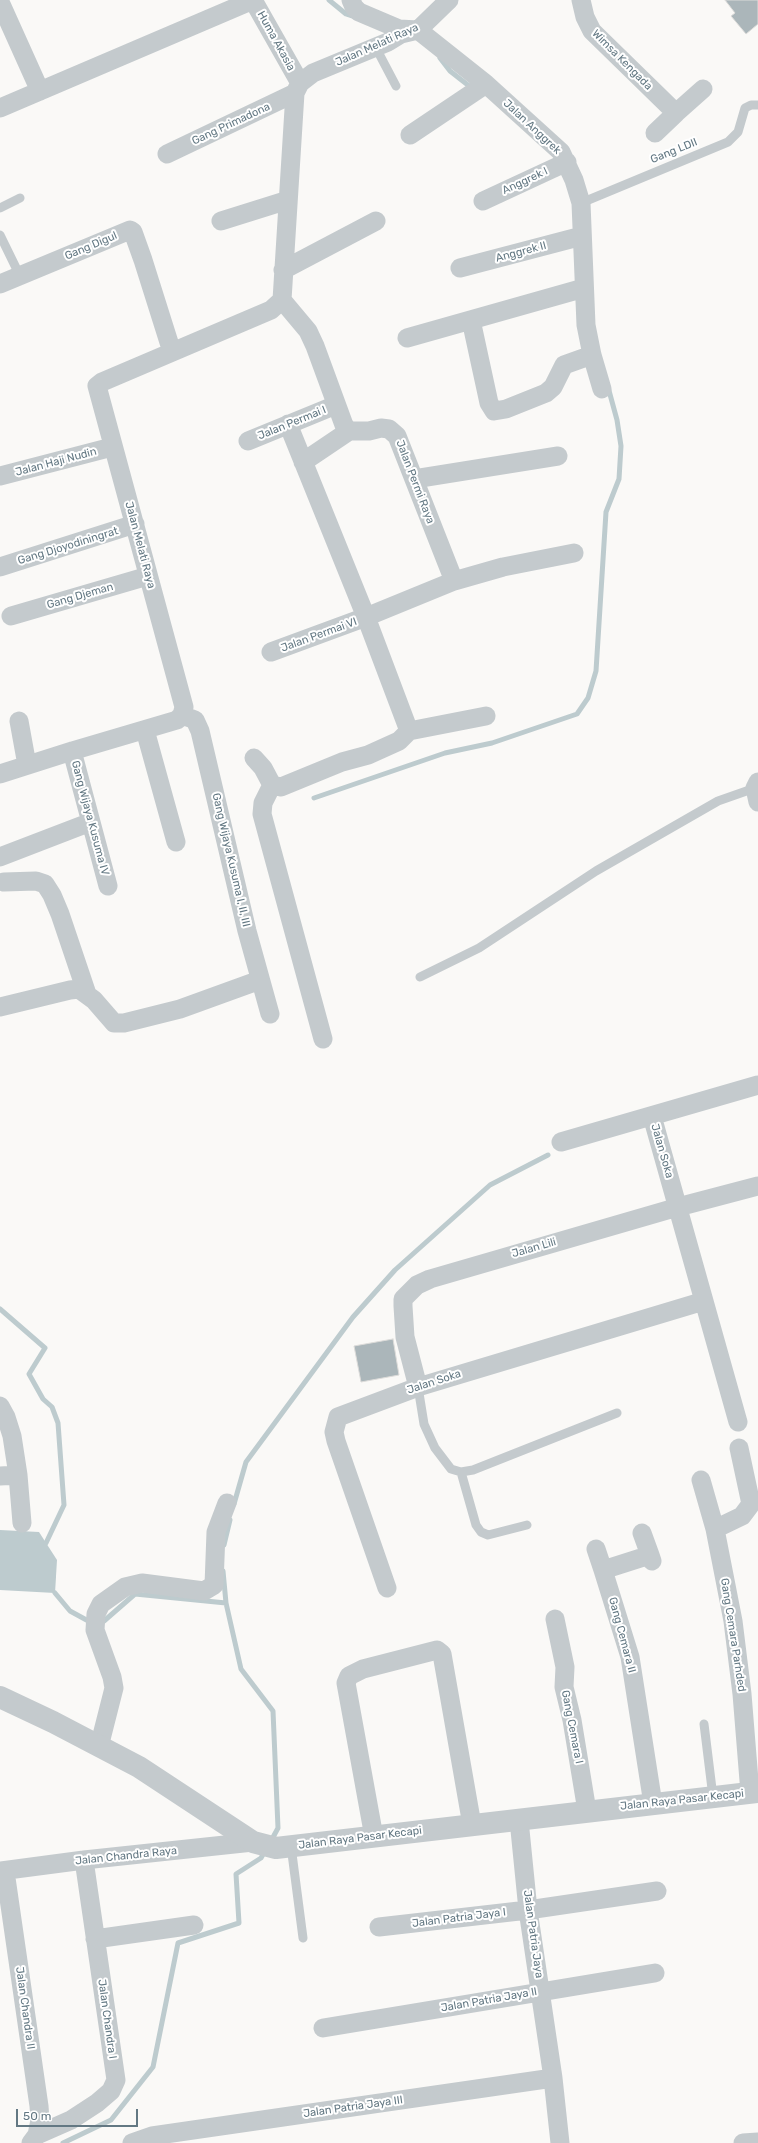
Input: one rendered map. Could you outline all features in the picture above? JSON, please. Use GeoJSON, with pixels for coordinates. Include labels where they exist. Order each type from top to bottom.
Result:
{"type":"FeatureCollection","features":[{"type":"Feature","properties":{"kind":"street","name":"Huma Akasia"},"geometry":{"type":"LineString","coordinates":[[253,0],[297,88]]}},
{"type":"Feature","properties":{"kind":"street"},"geometry":{"type":"LineString","coordinates":[[0,108],[253,0]]}},
{"type":"Feature","properties":{"kind":"street"},"geometry":{"type":"LineString","coordinates":[[351,0],[354,7],[359,12],[399,29],[396,38]]}},
{"type":"Feature","properties":{"kind":"street","name":"Jalan Melati Raya"},"geometry":{"type":"LineString","coordinates":[[297,88],[313,73],[396,38],[449,0]]}},
{"type":"Feature","properties":{"kind":"street","name":"Wimsa Kengada"},"geometry":{"type":"LineString","coordinates":[[581,0],[585,17],[592,31],[676,113]]}},
{"type":"Feature","properties":{"kind":"street"},"geometry":{"type":"LineString","coordinates":[[4,3],[40,91]]}},
{"type":"Feature","properties":{"kind":"street","name":"Jalan Anggrek"},"geometry":{"type":"LineString","coordinates":[[396,38],[486,84],[555,146],[567,162],[581,203],[586,325],[592,356],[602,389]]}},
{"type":"Feature","properties":{"kind":"street"},"geometry":{"type":"LineString","coordinates":[[410,135],[486,84]]}},
{"type":"Feature","properties":{"kind":"street","name":"Gang Primadona"},"geometry":{"type":"LineString","coordinates":[[167,154],[297,88]]}},
{"type":"Feature","properties":{"kind":"street"},"geometry":{"type":"LineString","coordinates":[[297,88],[282,300],[308,331],[344,425],[349,431],[303,462]]}},
{"type":"Feature","properties":{"kind":"street"},"geometry":{"type":"LineString","coordinates":[[655,133],[703,89]]}},
{"type":"Feature","properties":{"kind":"street","name":"Anggrek I"},"geometry":{"type":"LineString","coordinates":[[483,200],[567,162]]}},
{"type":"Feature","properties":{"kind":"street"},"geometry":{"type":"LineString","coordinates":[[221,221],[288,200]]}},
{"type":"Feature","properties":{"kind":"street"},"geometry":{"type":"LineString","coordinates":[[283,270],[376,220]]}},
{"type":"Feature","properties":{"kind":"street","name":"Gang Digul"},"geometry":{"type":"LineString","coordinates":[[0,284],[130,230],[133,232],[143,260],[172,352]]}},
{"type":"Feature","properties":{"kind":"street","name":"Anggrek II"},"geometry":{"type":"LineString","coordinates":[[460,268],[582,236]]}},
{"type":"Feature","properties":{"kind":"street"},"geometry":{"type":"LineString","coordinates":[[407,338],[584,288]]}},
{"type":"Feature","properties":{"kind":"street","name":"Jalan Melati Raya"},"geometry":{"type":"LineString","coordinates":[[182,715],[184,707],[135,524],[112,447],[97,386],[102,382],[271,310],[282,300]]}},
{"type":"Feature","properties":{"kind":"street"},"geometry":{"type":"LineString","coordinates":[[471,320],[489,403],[494,411],[506,409],[546,393],[553,387],[564,365],[592,356]]}},
{"type":"Feature","properties":{"kind":"street","name":"Jalan Permai I"},"geometry":{"type":"LineString","coordinates":[[248,441],[336,405]]}},
{"type":"Feature","properties":{"kind":"street"},"geometry":{"type":"LineString","coordinates":[[288,424],[366,617],[409,731]]}},
{"type":"Feature","properties":{"kind":"street","name":"Jalan Permi Raya"},"geometry":{"type":"LineString","coordinates":[[349,431],[389,429],[397,436],[454,582]]}},
{"type":"Feature","properties":{"kind":"street","name":"Jalan Haji Nudin"},"geometry":{"type":"LineString","coordinates":[[0,476],[112,447]]}},
{"type":"Feature","properties":{"kind":"street"},"geometry":{"type":"LineString","coordinates":[[414,479],[558,456]]}},
{"type":"Feature","properties":{"kind":"street","name":"Gang Djoyodiningrat"},"geometry":{"type":"LineString","coordinates":[[0,567],[135,524]]}},
{"type":"Feature","properties":{"kind":"street","name":"Jalan Permai VI"},"geometry":{"type":"LineString","coordinates":[[271,652],[366,617],[454,582],[503,567],[574,553]]}},
{"type":"Feature","properties":{"kind":"street","name":"Gang Djeman"},"geometry":{"type":"LineString","coordinates":[[11,616],[148,576]]}},
{"type":"Feature","properties":{"kind":"street"},"geometry":{"type":"LineString","coordinates":[[0,774],[177,720],[182,715]]}},
{"type":"Feature","properties":{"kind":"street","name":"Gang Wijaya Kusuma I, II, III"},"geometry":{"type":"LineString","coordinates":[[182,715],[195,720],[200,731],[260,980],[270,1014]]}},
{"type":"Feature","properties":{"kind":"street"},"geometry":{"type":"LineString","coordinates":[[254,758],[263,768],[272,785],[281,787],[342,762],[368,755],[399,741],[409,731],[486,716]]}},
{"type":"Feature","properties":{"kind":"street"},"geometry":{"type":"LineString","coordinates":[[19,720],[27,765]]}},
{"type":"Feature","properties":{"kind":"street"},"geometry":{"type":"LineString","coordinates":[[145,730],[176,842]]}},
{"type":"Feature","properties":{"kind":"street","name":"Gang Wijaya Kusuma IV"},"geometry":{"type":"LineString","coordinates":[[72,751],[108,886]]}},
{"type":"Feature","properties":{"kind":"street"},"geometry":{"type":"LineString","coordinates":[[272,785],[263,802],[262,814],[323,1039]]}},
{"type":"Feature","properties":{"kind":"street"},"geometry":{"type":"LineString","coordinates":[[0,857],[83,825]]}},
{"type":"Feature","properties":{"kind":"street"},"geometry":{"type":"LineString","coordinates":[[1,879],[36,880],[45,884],[60,914],[87,994]]}},
{"type":"Feature","properties":{"kind":"street"},"geometry":{"type":"LineString","coordinates":[[0,1008],[79,989],[87,994],[114,1024],[124,1023],[180,1008],[260,980]]}},
{"type":"Feature","properties":{"kind":"street"},"geometry":{"type":"LineString","coordinates":[[561,1142],[758,1085]]}},
{"type":"Feature","properties":{"kind":"street","name":"Jalan Soka"},"geometry":{"type":"LineString","coordinates":[[652,1116],[738,1422]]}},
{"type":"Feature","properties":{"kind":"street","name":"Jalan Lili"},"geometry":{"type":"LineString","coordinates":[[418,1386],[405,1337],[403,1306],[403,1299],[417,1285],[430,1278],[678,1207],[758,1186]]}},
{"type":"Feature","properties":{"kind":"street","name":"Jalan Soka"},"geometry":{"type":"LineString","coordinates":[[387,1588],[336,1440],[335,1423],[338,1417],[418,1386],[704,1301]]}},
{"type":"Feature","properties":{"kind":"street"},"geometry":{"type":"LineString","coordinates":[[0,1406],[6,1417],[12,1436],[9,1476],[22,1523]]}},
{"type":"Feature","properties":{"kind":"street"},"geometry":{"type":"LineString","coordinates":[[715,1529],[742,1516],[751,1504],[739,1448]]}},
{"type":"Feature","properties":{"kind":"street","name":"Gang Cemara Parhded"},"geometry":{"type":"LineString","coordinates":[[701,1480],[715,1529],[733,1621],[754,1792]]}},
{"type":"Feature","properties":{"kind":"street"},"geometry":{"type":"LineString","coordinates":[[99,1747],[114,1688],[95,1622],[101,1604],[125,1586],[142,1583],[204,1591],[214,1585],[216,1532],[227,1503]]}},
{"type":"Feature","properties":{"kind":"street"},"geometry":{"type":"LineString","coordinates":[[603,1570],[651,1558],[642,1533]]}},
{"type":"Feature","properties":{"kind":"street","name":"Gang Cemara II"},"geometry":{"type":"LineString","coordinates":[[596,1549],[630,1657],[653,1804]]}},
{"type":"Feature","properties":{"kind":"street","name":"Gang Cemara I"},"geometry":{"type":"LineString","coordinates":[[555,1619],[565,1667],[564,1687],[572,1720],[587,1810]]}},
{"type":"Feature","properties":{"kind":"street"},"geometry":{"type":"LineString","coordinates":[[374,1837],[346,1683],[349,1676],[363,1669],[437,1650],[442,1654],[472,1825]]}},
{"type":"Feature","properties":{"kind":"street"},"geometry":{"type":"LineString","coordinates":[[0,1697],[53,1722],[139,1767],[270,1845]]}},
{"type":"Feature","properties":{"kind":"street","name":"Jalan Raya Pasar Kecapi"},"geometry":{"type":"LineString","coordinates":[[270,1845],[374,1837],[519,1820],[587,1810],[754,1792]]}},
{"type":"Feature","properties":{"kind":"street","name":"Jalan Patria Jaya"},"geometry":{"type":"LineString","coordinates":[[519,1820],[528,1910],[554,2078],[560,2143]]}},
{"type":"Feature","properties":{"kind":"street","name":"Jalan Chandra Raya"},"geometry":{"type":"LineString","coordinates":[[3,1871],[84,1860],[270,1845]]}},
{"type":"Feature","properties":{"kind":"street","name":"Jalan Chandra I"},"geometry":{"type":"LineString","coordinates":[[34,2139],[84,2112],[111,2091],[116,2080],[84,1860]]}},
{"type":"Feature","properties":{"kind":"street","name":"Jalan Chandra II"},"geometry":{"type":"LineString","coordinates":[[3,1871],[39,2106],[40,2120],[34,2139]]}},
{"type":"Feature","properties":{"kind":"street","name":"Jalan Patria Jaya I"},"geometry":{"type":"LineString","coordinates":[[379,1927],[528,1910],[657,1891]]}},
{"type":"Feature","properties":{"kind":"street"},"geometry":{"type":"LineString","coordinates":[[95,1939],[194,1925]]}},
{"type":"Feature","properties":{"kind":"street","name":"Jalan Patria Jaya II"},"geometry":{"type":"LineString","coordinates":[[323,2028],[654,1973]]}},
{"type":"Feature","properties":{"kind":"street","name":"Jalan Patria Jaya III"},"geometry":{"type":"LineString","coordinates":[[132,2143],[554,2078]]}},
{"type":"Feature","properties":{"kind":"street"},"geometry":{"type":"LineString","coordinates":[[743,2143],[758,2142]]}},
{"type":"Feature","properties":{"kind":"lane"},"geometry":{"type":"LineString","coordinates":[[396,38],[396,86]]}},
{"type":"Feature","properties":{"kind":"lane","name":"Gang LDII"},"geometry":{"type":"LineString","coordinates":[[581,203],[728,142],[738,132],[745,108],[751,105],[758,105]]}},
{"type":"Feature","properties":{"kind":"lane"},"geometry":{"type":"LineString","coordinates":[[0,208],[20,198]]}},
{"type":"Feature","properties":{"kind":"lane"},"geometry":{"type":"LineString","coordinates":[[0,235],[20,276]]}},
{"type":"Feature","properties":{"kind":"lane"},"geometry":{"type":"LineString","coordinates":[[420,976],[479,948],[596,871],[718,801],[757,790]]}},
{"type":"Feature","properties":{"kind":"lane"},"geometry":{"type":"LineString","coordinates":[[418,1386],[424,1424],[435,1448],[451,1469],[460,1472],[473,1470],[617,1414]]}},
{"type":"Feature","properties":{"kind":"lane"},"geometry":{"type":"LineString","coordinates":[[460,1472],[476,1525],[481,1532],[488,1535],[527,1526]]}},
{"type":"Feature","properties":{"kind":"lane"},"geometry":{"type":"LineString","coordinates":[[704,1724],[713,1797]]}},
{"type":"Feature","properties":{"kind":"lane"},"geometry":{"type":"LineString","coordinates":[[270,1845],[303,1938]]}},
{"type":"Feature","properties":{"kind":"shaded area"},"geometry":{"type":"Polygon","coordinates":[[[0,1530],[39,1532],[57,1560],[55,1593],[0,1590],[0,1530]]]}},
{"type":"Feature","properties":{"kind":"building"},"geometry":{"type":"Polygon","coordinates":[[[725,0],[758,0],[758,24],[746,34],[731,16],[735,13],[725,0]]]}},
{"type":"Feature","properties":{"kind":"building"},"geometry":{"type":"Polygon","coordinates":[[[393,1339],[399,1375],[361,1382],[354,1346],[393,1339]]]}},
{"type":"Feature","properties":{"kind":"waterway"},"geometry":{"type":"LineString","coordinates":[[329,0],[346,14],[355,17]]}},
{"type":"Feature","properties":{"kind":"waterway"},"geometry":{"type":"LineString","coordinates":[[440,58],[450,71],[473,89]]}},
{"type":"Feature","properties":{"kind":"waterway"},"geometry":{"type":"LineString","coordinates":[[314,798],[445,753],[492,743],[577,714],[588,698],[596,671],[606,512],[619,479],[621,446],[617,420],[608,387]]}},
{"type":"Feature","properties":{"kind":"waterway"},"geometry":{"type":"LineString","coordinates":[[234,1504],[246,1462],[353,1317],[395,1270],[490,1185],[548,1155]]}},
{"type":"Feature","properties":{"kind":"waterway"},"geometry":{"type":"LineString","coordinates":[[0,1309],[45,1348],[29,1374],[43,1399],[52,1407],[58,1423],[64,1505],[46,1543]]}},
{"type":"Feature","properties":{"kind":"waterway"},"geometry":{"type":"LineString","coordinates":[[224,1545],[230,1520]]}},
{"type":"Feature","properties":{"kind":"waterway"},"geometry":{"type":"LineString","coordinates":[[223,1571],[226,1603],[241,1669],[273,1711],[278,1828],[271,1841]]}},
{"type":"Feature","properties":{"kind":"waterway"},"geometry":{"type":"LineString","coordinates":[[55,1593],[70,1611],[92,1623]]}},
{"type":"Feature","properties":{"kind":"waterway"},"geometry":{"type":"LineString","coordinates":[[100,1622],[104,1621],[135,1594],[226,1603]]}},
{"type":"Feature","properties":{"kind":"waterway"},"geometry":{"type":"LineString","coordinates":[[63,2143],[111,2120],[153,2067],[178,1943],[239,1923],[236,1874],[261,1858],[265,1851]]}}]}
